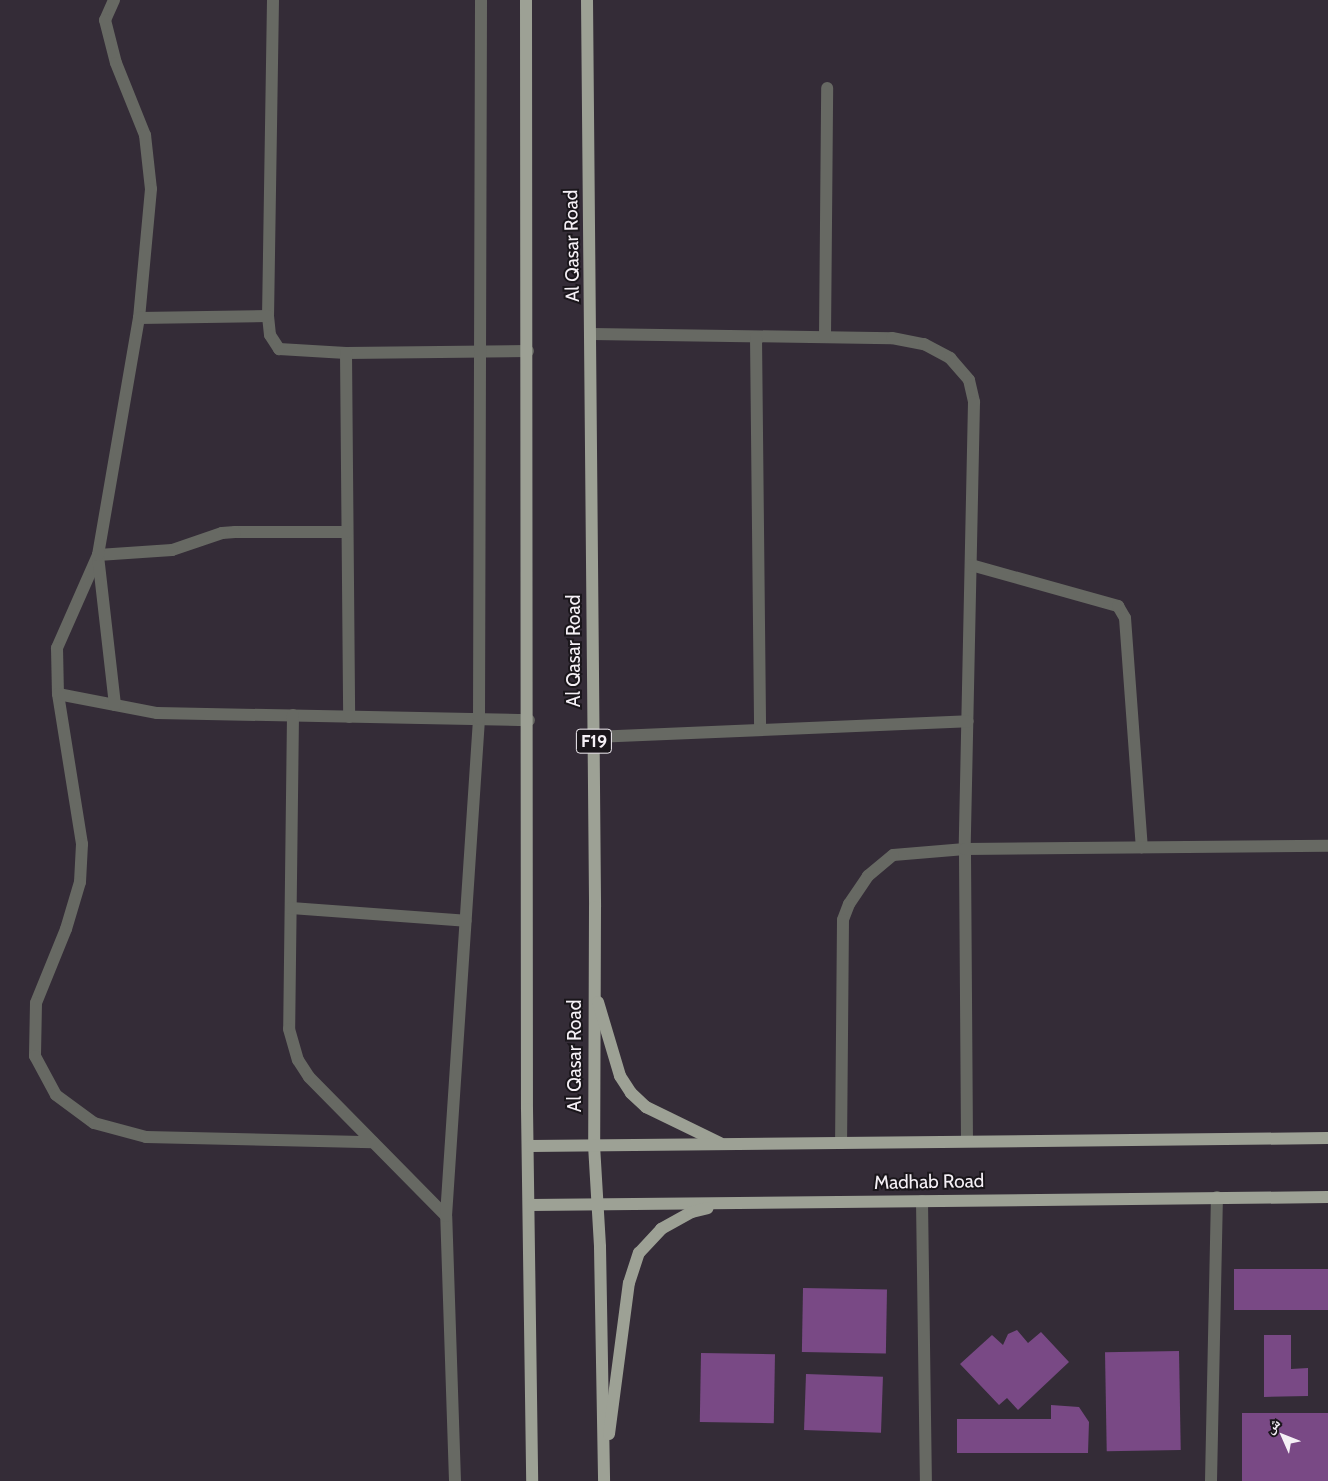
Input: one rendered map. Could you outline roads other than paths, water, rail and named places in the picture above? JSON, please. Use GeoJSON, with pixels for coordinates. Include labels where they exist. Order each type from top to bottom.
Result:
{"type":"FeatureCollection","features":[{"type":"Feature","properties":{"kind":"main road"},"geometry":{"type":"LineString","coordinates":[[526,0],[529,720],[527,1109],[530,1146],[532,1481]]}},
{"type":"Feature","properties":{"kind":"main road","name":"Al Qasar Road"},"geometry":{"type":"LineString","coordinates":[[587,0],[592,334],[594,1145],[598,1204],[604,1481]]}},
{"type":"Feature","properties":{"kind":"main road"},"geometry":{"type":"LineString","coordinates":[[594,986],[620,1076],[631,1093],[646,1108],[722,1144]]}},
{"type":"Feature","properties":{"kind":"main road"},"geometry":{"type":"LineString","coordinates":[[530,1146],[1328,1138]]}},
{"type":"Feature","properties":{"kind":"main road","name":"Madhab Road"},"geometry":{"type":"LineString","coordinates":[[530,1205],[1328,1197]]}},
{"type":"Feature","properties":{"kind":"main road"},"geometry":{"type":"LineString","coordinates":[[604,1466],[629,1283],[639,1253],[662,1230],[692,1212],[732,1203]]}},
{"type":"Feature","properties":{"kind":"street"},"geometry":{"type":"LineString","coordinates":[[114,0],[105,20],[116,63],[145,135],[151,189],[138,318],[98,555],[57,648],[58,694],[82,844],[80,882],[66,929],[36,1003],[35,1056],[56,1095],[94,1123],[146,1137],[373,1142]]}},
{"type":"Feature","properties":{"kind":"street"},"geometry":{"type":"LineString","coordinates":[[273,0],[268,316],[270,335],[279,349],[346,353],[528,351]]}},
{"type":"Feature","properties":{"kind":"street"},"geometry":{"type":"LineString","coordinates":[[455,1481],[446,1216],[479,719],[482,352],[481,0]]}},
{"type":"Feature","properties":{"kind":"street"},"geometry":{"type":"LineString","coordinates":[[825,337],[827,88]]}},
{"type":"Feature","properties":{"kind":"street"},"geometry":{"type":"LineString","coordinates":[[138,318],[268,316]]}},
{"type":"Feature","properties":{"kind":"street"},"geometry":{"type":"LineString","coordinates":[[592,334],[892,338],[924,344],[950,358],[969,380],[974,402],[966,849],[967,1141]]}},
{"type":"Feature","properties":{"kind":"street"},"geometry":{"type":"LineString","coordinates":[[756,337],[760,730]]}},
{"type":"Feature","properties":{"kind":"street"},"geometry":{"type":"LineString","coordinates":[[346,353],[349,717]]}},
{"type":"Feature","properties":{"kind":"street"},"geometry":{"type":"LineString","coordinates":[[98,555],[172,550],[222,533],[347,532]]}},
{"type":"Feature","properties":{"kind":"street"},"geometry":{"type":"LineString","coordinates":[[98,555],[115,705]]}},
{"type":"Feature","properties":{"kind":"street"},"geometry":{"type":"LineString","coordinates":[[971,565],[1118,606],[1125,618],[1142,847]]}},
{"type":"Feature","properties":{"kind":"street"},"geometry":{"type":"LineString","coordinates":[[58,694],[156,713],[529,720]]}},
{"type":"Feature","properties":{"kind":"street"},"geometry":{"type":"LineString","coordinates":[[293,715],[289,1029],[298,1060],[310,1077],[446,1216]]}},
{"type":"Feature","properties":{"kind":"street"},"geometry":{"type":"LineString","coordinates":[[594,737],[968,721]]}},
{"type":"Feature","properties":{"kind":"street"},"geometry":{"type":"LineString","coordinates":[[841,1143],[843,920],[849,904],[868,876],[893,855],[966,849],[1328,846]]}},
{"type":"Feature","properties":{"kind":"street"},"geometry":{"type":"LineString","coordinates":[[291,908],[466,921]]}},
{"type":"Feature","properties":{"kind":"street"},"geometry":{"type":"LineString","coordinates":[[1211,1481],[1217,1197]]}},
{"type":"Feature","properties":{"kind":"street"},"geometry":{"type":"LineString","coordinates":[[922,1200],[926,1481]]}}]}
